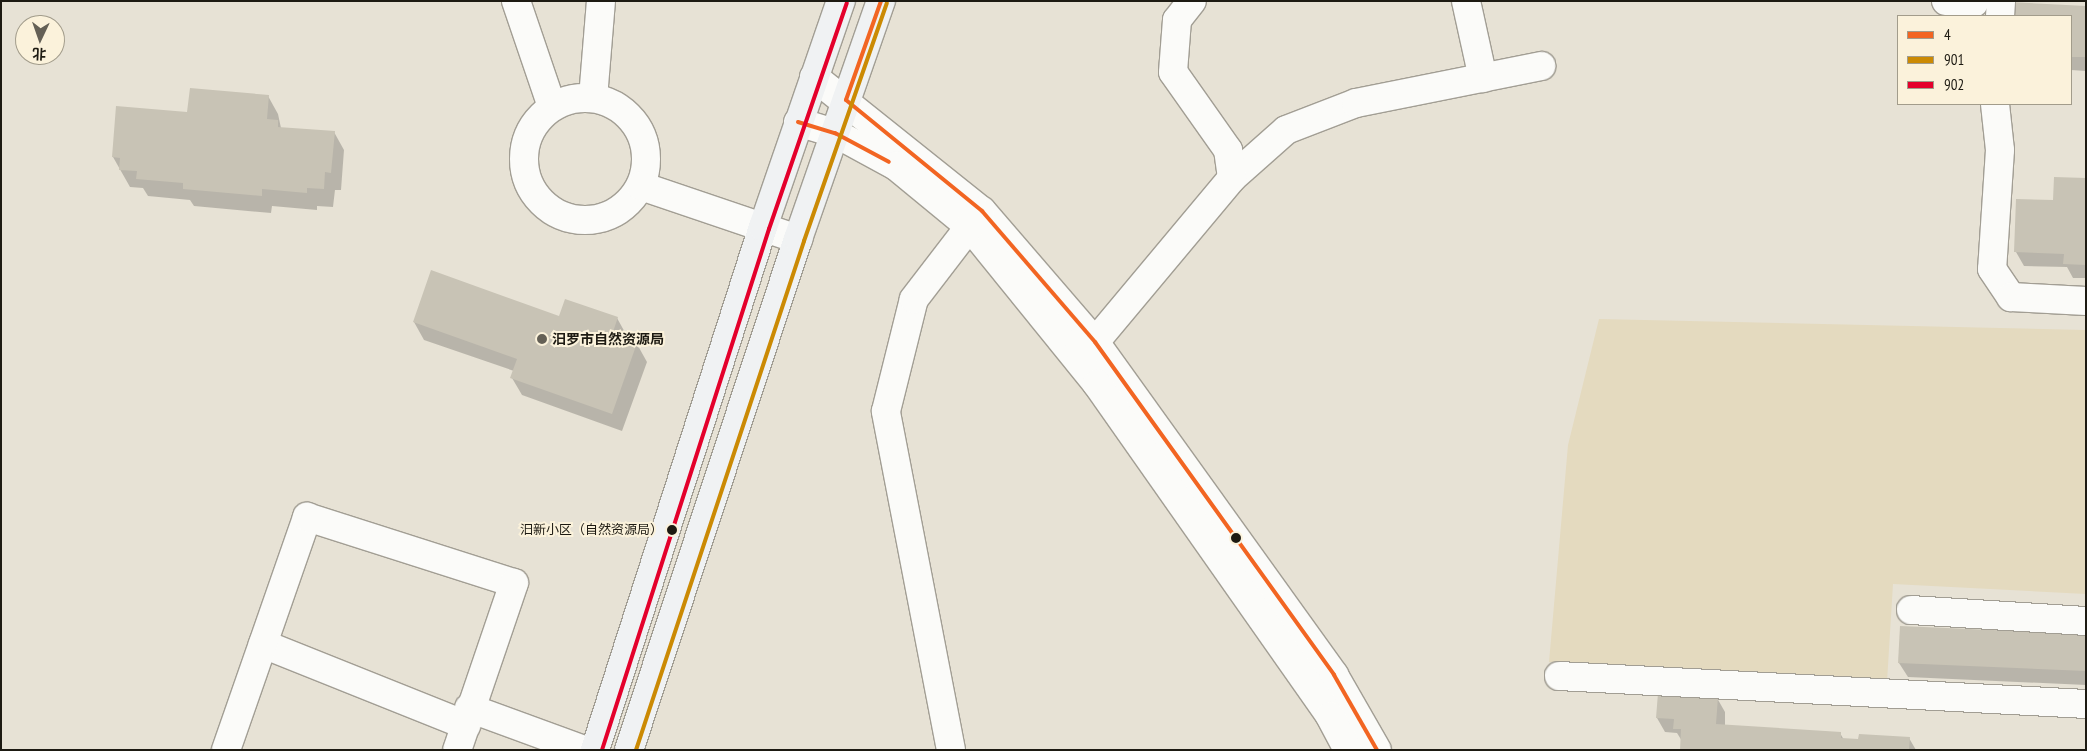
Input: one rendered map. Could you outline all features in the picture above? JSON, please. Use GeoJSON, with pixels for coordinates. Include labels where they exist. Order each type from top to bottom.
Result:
{"type":"FeatureCollection","features":[{"type":"Feature","properties":{"kind":"main road"},"geometry":{"type":"LineString","coordinates":[[595,750],[763,227],[841,1]]}},
{"type":"Feature","properties":{"kind":"main road"},"geometry":{"type":"LineString","coordinates":[[629,750],[798,238],[881,1]]}},
{"type":"Feature","properties":{"kind":"street"},"geometry":{"type":"LineString","coordinates":[[516,1],[552,107]]}},
{"type":"Feature","properties":{"kind":"street"},"geometry":{"type":"LineString","coordinates":[[593,98],[601,1]]}},
{"type":"Feature","properties":{"kind":"street"},"geometry":{"type":"LineString","coordinates":[[1192,1],[1177,20],[1173,72],[1228,150],[1232,178]]}},
{"type":"Feature","properties":{"kind":"street"},"geometry":{"type":"LineString","coordinates":[[1466,1],[1483,78]]}},
{"type":"Feature","properties":{"kind":"street"},"geometry":{"type":"LineString","coordinates":[[1946,1],[1974,3]]}},
{"type":"Feature","properties":{"kind":"street"},"geometry":{"type":"LineString","coordinates":[[2000,15],[2001,1]]}},
{"type":"Feature","properties":{"kind":"street"},"geometry":{"type":"LineString","coordinates":[[1070,351],[1095,342],[1232,178],[1286,130],[1356,103],[1540,66]]}},
{"type":"Feature","properties":{"kind":"street"},"geometry":{"type":"LineString","coordinates":[[814,76],[846,100],[976,219],[1095,342],[1334,675],[1378,750]]}},
{"type":"Feature","properties":{"kind":"street"},"geometry":{"type":"LineString","coordinates":[[593,98],[612,103],[628,114],[640,129],[646,148],[647,167],[641,186],[630,202],[614,214],[596,220],[577,220],[563,216],[540,201],[528,182],[524,162],[526,140],[536,122],[552,107],[572,99],[593,98]]}},
{"type":"Feature","properties":{"kind":"street"},"geometry":{"type":"LineString","coordinates":[[1995,105],[2000,150],[1992,269],[2011,297],[2086,301]]}},
{"type":"Feature","properties":{"kind":"street"},"geometry":{"type":"LineString","coordinates":[[798,122],[835,133],[896,166],[976,219],[1330,716],[1348,750]]}},
{"type":"Feature","properties":{"kind":"street"},"geometry":{"type":"LineString","coordinates":[[641,186],[798,238]]}},
{"type":"Feature","properties":{"kind":"street"},"geometry":{"type":"LineString","coordinates":[[951,750],[886,411],[914,298],[976,219]]}},
{"type":"Feature","properties":{"kind":"street"},"geometry":{"type":"LineString","coordinates":[[226,750],[307,517],[514,583],[464,728]]}},
{"type":"Feature","properties":{"kind":"street"},"geometry":{"type":"LineString","coordinates":[[1911,610],[2086,621]]}},
{"type":"Feature","properties":{"kind":"street"},"geometry":{"type":"LineString","coordinates":[[263,644],[464,728],[584,750]]}},
{"type":"Feature","properties":{"kind":"street"},"geometry":{"type":"LineString","coordinates":[[1559,676],[2086,704]]}},
{"type":"Feature","properties":{"kind":"shaded area"},"geometry":{"type":"Polygon","coordinates":[[[1599,319],[2086,330],[2086,594],[1893,584],[1887,682],[1549,662],[1568,445],[1599,319]]]}},
{"type":"Feature","properties":{"kind":"building"},"geometry":{"type":"Polygon","coordinates":[[[2009,2],[2086,6],[2086,57],[2072,57],[2072,15],[2008,15],[2009,2]]]}},
{"type":"Feature","properties":{"kind":"building"},"geometry":{"type":"Polygon","coordinates":[[[190,88],[269,95],[267,119],[278,120],[278,127],[335,131],[331,173],[325,172],[324,189],[307,188],[307,193],[262,189],[262,196],[183,189],[183,183],[136,179],[137,171],[119,170],[120,158],[112,157],[116,106],[187,112],[190,88]]]}},
{"type":"Feature","properties":{"kind":"building"},"geometry":{"type":"Polygon","coordinates":[[[2054,177],[2086,178],[2086,265],[2063,264],[2064,254],[2014,252],[2016,199],[2053,200],[2054,177]]]}},
{"type":"Feature","properties":{"kind":"building","name":"汨罗市自然资源局"},"geometry":{"type":"Polygon","coordinates":[[[431,270],[559,316],[565,299],[618,317],[612,335],[637,343],[612,414],[510,378],[517,359],[413,322],[431,270]]]}},
{"type":"Feature","properties":{"kind":"building"},"geometry":{"type":"Polygon","coordinates":[[[1900,626],[2086,634],[2086,671],[1898,663],[1900,626]]]}},
{"type":"Feature","properties":{"kind":"building"},"geometry":{"type":"Polygon","coordinates":[[[1658,693],[1718,697],[1716,724],[1841,732],[1841,738],[1858,739],[1859,734],[1910,737],[1909,750],[1680,750],[1681,729],[1673,729],[1674,719],[1656,718],[1658,693]]]}},
{"type":"Feature","properties":{"kind":"transit line","name":"4"},"geometry":{"type":"LineString","coordinates":[[881,1],[846,100],[982,211],[1095,342],[1334,675],[1377,750]]}},
{"type":"Feature","properties":{"kind":"transit line","name":"902"},"geometry":{"type":"LineString","coordinates":[[602,750],[769,229],[847,3]]}},
{"type":"Feature","properties":{"kind":"transit line","name":"901"},"geometry":{"type":"LineString","coordinates":[[636,750],[804,241],[887,3]]}},
{"type":"Feature","properties":{"kind":"transit line","name":"4"},"geometry":{"type":"LineString","coordinates":[[798,122],[835,133],[889,162]]}},
{"type":"Feature","properties":{"kind":"place","name":"汨罗市自然资源局"},"geometry":{"type":"Point","coordinates":[542,339]}},
{"type":"Feature","properties":{"kind":"place","name":"汨新小区（自然资源局）"},"geometry":{"type":"Point","coordinates":[672,530]}}]}
